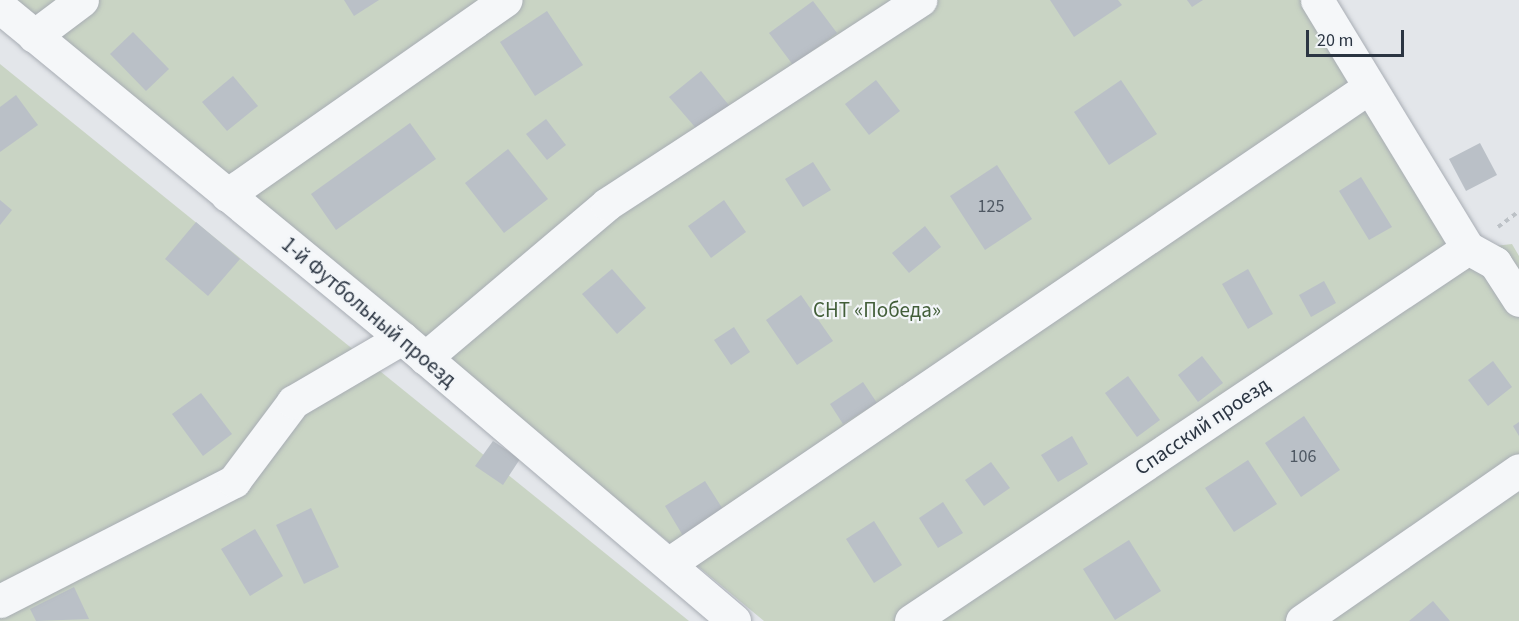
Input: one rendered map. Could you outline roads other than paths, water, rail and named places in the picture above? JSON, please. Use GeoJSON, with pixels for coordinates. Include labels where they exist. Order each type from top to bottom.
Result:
{"type":"FeatureCollection","features":[{"type":"Feature","properties":{"kind":"street"},"geometry":{"type":"LineString","coordinates":[[34,36],[82,0]]}},
{"type":"Feature","properties":{"kind":"street"},"geometry":{"type":"LineString","coordinates":[[226,195],[504,0]]}},
{"type":"Feature","properties":{"kind":"street"},"geometry":{"type":"LineString","coordinates":[[0,601],[234,482],[293,402],[414,348],[607,204],[920,0]]}},
{"type":"Feature","properties":{"kind":"street"},"geometry":{"type":"LineString","coordinates":[[1317,0],[1368,88],[1482,255],[1519,300]]}},
{"type":"Feature","properties":{"kind":"street","name":"1-й Футбольный проезд"},"geometry":{"type":"LineString","coordinates":[[0,7],[414,348],[670,563],[734,621]]}},
{"type":"Feature","properties":{"kind":"street"},"geometry":{"type":"LineString","coordinates":[[670,563],[1368,88]]}},
{"type":"Feature","properties":{"kind":"street","name":"Спасский проезд"},"geometry":{"type":"LineString","coordinates":[[911,621],[1482,255]]}},
{"type":"Feature","properties":{"kind":"street"},"geometry":{"type":"LineString","coordinates":[[1302,621],[1519,470]]}},
{"type":"Feature","properties":{"kind":"park label","name":"СНТ «Победа»"},"geometry":{"type":"Point","coordinates":[877,310]}}]}
